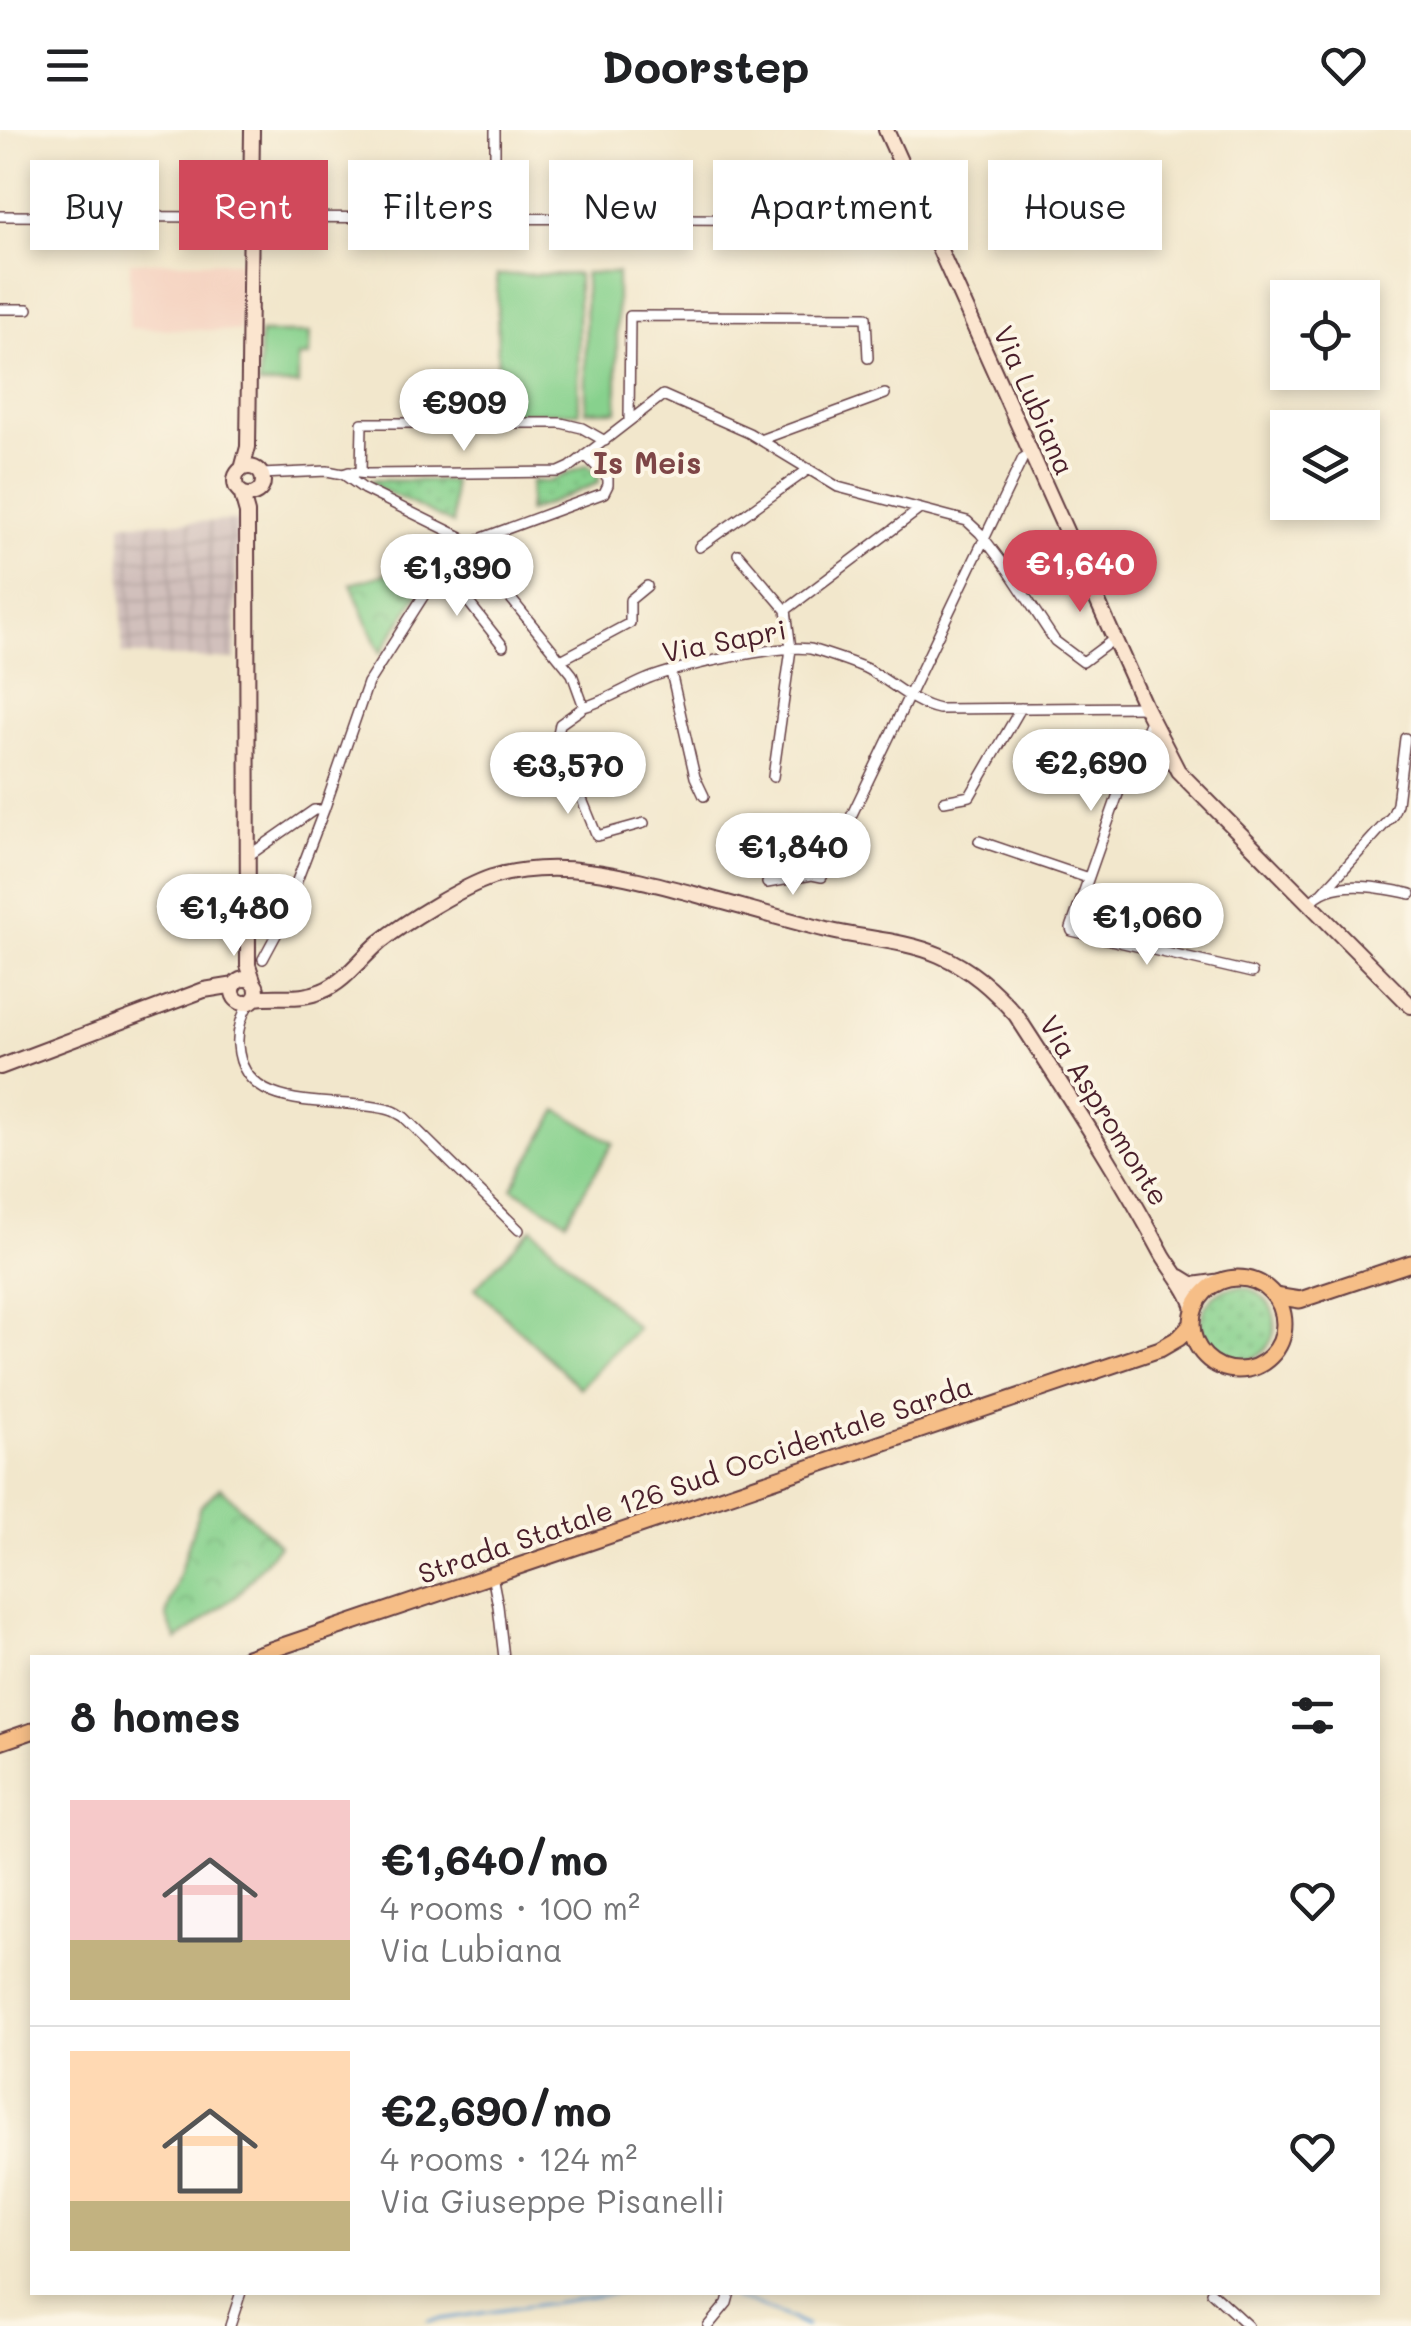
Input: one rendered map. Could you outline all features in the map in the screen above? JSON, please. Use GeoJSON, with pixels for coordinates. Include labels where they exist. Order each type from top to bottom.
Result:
{"type":"FeatureCollection","features":[{"type":"Feature","properties":{"kind":"main road"},"geometry":{"type":"LineString","coordinates":[[1275,1296],[1300,1300],[1411,1263]]}},
{"type":"Feature","properties":{"kind":"main road"},"geometry":{"type":"LineString","coordinates":[[1160,1349],[1179,1338],[1205,1291],[1222,1280],[1236,1278],[1264,1286],[1275,1296],[1282,1308],[1282,1337],[1272,1356],[1261,1364],[1248,1370],[1220,1367],[1198,1348],[1193,1316]]}},
{"type":"Feature","properties":{"kind":"main road"},"geometry":{"type":"LineString","coordinates":[[1284,1322],[1304,1302],[1326,1292]]}},
{"type":"Feature","properties":{"kind":"main road"},"geometry":{"type":"LineString","coordinates":[[1160,1349],[1198,1348]]}},
{"type":"Feature","properties":{"kind":"main road","name":"Strada Statale 126 Sud Occidentale Sarda"},"geometry":{"type":"LineString","coordinates":[[256,1655],[1160,1349]]}},
{"type":"Feature","properties":{"kind":"main road"},"geometry":{"type":"LineString","coordinates":[[0,1742],[30,1732]]}},
{"type":"Feature","properties":{"kind":"street"},"geometry":{"type":"LineString","coordinates":[[252,130],[252,160]]}},
{"type":"Feature","properties":{"kind":"street"},"geometry":{"type":"LineString","coordinates":[[495,130],[495,160]]}},
{"type":"Feature","properties":{"kind":"street","name":"Via Lubiana"},"geometry":{"type":"LineString","coordinates":[[886,130],[900,160]]}},
{"type":"Feature","properties":{"kind":"street"},"geometry":{"type":"LineString","coordinates":[[0,216],[179,217]]}},
{"type":"Feature","properties":{"kind":"street"},"geometry":{"type":"LineString","coordinates":[[529,219],[713,220]]}},
{"type":"Feature","properties":{"kind":"street"},"geometry":{"type":"LineString","coordinates":[[251,250],[247,986],[239,1052],[246,1070],[261,1088],[272,1094],[390,1110],[404,1117],[519,1230]]}},
{"type":"Feature","properties":{"kind":"street","name":"Via Lubiana"},"geometry":{"type":"LineString","coordinates":[[940,250],[1148,713],[1178,771],[1411,1006]]}},
{"type":"Feature","properties":{"kind":"street"},"geometry":{"type":"LineString","coordinates":[[0,309],[28,309]]}},
{"type":"Feature","properties":{"kind":"street"},"geometry":{"type":"LineString","coordinates":[[629,420],[630,316],[866,317],[868,358]]}},
{"type":"Feature","properties":{"kind":"street"},"geometry":{"type":"LineString","coordinates":[[344,474],[548,473],[570,467],[664,394],[760,440],[838,487],[967,521],[1008,570],[1054,641],[1082,662],[1114,638]]}},
{"type":"Feature","properties":{"kind":"street"},"geometry":{"type":"LineString","coordinates":[[760,440],[884,394]]}},
{"type":"Feature","properties":{"kind":"street"},"geometry":{"type":"LineString","coordinates":[[364,489],[362,423],[561,423],[582,428],[606,441]]}},
{"type":"Feature","properties":{"kind":"street"},"geometry":{"type":"LineString","coordinates":[[767,883],[822,877],[1023,458],[1030,453]]}},
{"type":"Feature","properties":{"kind":"street"},"geometry":{"type":"LineString","coordinates":[[247,986],[276,934],[368,683],[441,568],[463,541],[604,493],[608,478],[585,456]]}},
{"type":"Feature","properties":{"kind":"street"},"geometry":{"type":"LineString","coordinates":[[699,547],[809,469]]}},
{"type":"Feature","properties":{"kind":"street"},"geometry":{"type":"LineString","coordinates":[[252,480],[278,474],[344,474],[364,489],[463,541],[572,674],[584,707]]}},
{"type":"Feature","properties":{"kind":"street"},"geometry":{"type":"LineString","coordinates":[[786,610],[920,509]]}},
{"type":"Feature","properties":{"kind":"street"},"geometry":{"type":"LineString","coordinates":[[738,554],[786,610],[791,650],[773,777]]}},
{"type":"Feature","properties":{"kind":"street"},"geometry":{"type":"LineString","coordinates":[[441,568],[503,646]]}},
{"type":"Feature","properties":{"kind":"street"},"geometry":{"type":"LineString","coordinates":[[561,660],[630,624],[630,600],[646,586]]}},
{"type":"Feature","properties":{"kind":"street","name":"Via Sapri"},"geometry":{"type":"LineString","coordinates":[[644,823],[596,836],[557,738],[560,724],[584,707],[651,677],[756,652],[809,648],[864,668],[928,706],[939,708],[1148,713]]}},
{"type":"Feature","properties":{"kind":"street"},"geometry":{"type":"LineString","coordinates":[[671,672],[704,796]]}},
{"type":"Feature","properties":{"kind":"street"},"geometry":{"type":"LineString","coordinates":[[944,801],[970,796],[1021,708]]}},
{"type":"Feature","properties":{"kind":"street"},"geometry":{"type":"LineString","coordinates":[[1148,713],[1070,928],[1252,973]]}},
{"type":"Feature","properties":{"kind":"street"},"geometry":{"type":"LineString","coordinates":[[1324,892],[1392,816],[1405,738]]}},
{"type":"Feature","properties":{"kind":"street"},"geometry":{"type":"LineString","coordinates":[[248,854],[314,810],[324,810]]}},
{"type":"Feature","properties":{"kind":"street"},"geometry":{"type":"LineString","coordinates":[[979,841],[1088,878]]}},
{"type":"Feature","properties":{"kind":"street","name":"Via Aspromonte"},"geometry":{"type":"LineString","coordinates":[[0,1068],[204,990],[247,986],[300,998],[322,992],[382,941],[474,884],[492,878],[534,869],[625,876],[832,931],[934,953],[965,968],[995,991],[1016,1015],[1133,1199],[1168,1265],[1192,1299],[1193,1316]]}},
{"type":"Feature","properties":{"kind":"street"},"geometry":{"type":"LineString","coordinates":[[1309,904],[1324,892],[1350,886],[1411,894]]}},
{"type":"Feature","properties":{"kind":"street"},"geometry":{"type":"LineString","coordinates":[[1168,1265],[1193,1285],[1222,1280]]}},
{"type":"Feature","properties":{"kind":"street"},"geometry":{"type":"LineString","coordinates":[[492,1575],[504,1655]]}},
{"type":"Feature","properties":{"kind":"street"},"geometry":{"type":"LineString","coordinates":[[230,2326],[241,2295]]}},
{"type":"Feature","properties":{"kind":"street"},"geometry":{"type":"LineString","coordinates":[[1213,2295],[1248,2326]]}},
{"type":"Feature","properties":{"kind":"street"},"geometry":{"type":"LineString","coordinates":[[708,2326],[728,2298]]}},
{"type":"Feature","properties":{"kind":"shaded area"},"geometry":{"type":"Polygon","coordinates":[[[130,262],[240,262],[240,331],[129,328],[130,262]]]}},
{"type":"Feature","properties":{"kind":"shaded area"},"geometry":{"type":"Polygon","coordinates":[[[238,521],[235,660],[122,654],[121,523],[238,521]]]}},
{"type":"Feature","properties":{"kind":"green space"},"geometry":{"type":"Polygon","coordinates":[[[585,273],[617,273],[617,411],[586,411],[585,273]]]}},
{"type":"Feature","properties":{"kind":"green space"},"geometry":{"type":"Polygon","coordinates":[[[578,274],[579,412],[498,413],[497,275],[578,274]]]}},
{"type":"Feature","properties":{"kind":"green space"},"geometry":{"type":"Polygon","coordinates":[[[260,333],[310,333],[309,357],[298,357],[298,385],[259,385],[260,333]]]}},
{"type":"Feature","properties":{"kind":"green space"},"geometry":{"type":"Polygon","coordinates":[[[587,465],[599,478],[598,483],[528,512],[531,481],[548,482],[587,465]]]}},
{"type":"Feature","properties":{"kind":"green space"},"geometry":{"type":"Polygon","coordinates":[[[373,480],[453,481],[453,524],[371,484],[373,480]]]}},
{"type":"Feature","properties":{"kind":"green space"},"geometry":{"type":"Polygon","coordinates":[[[441,558],[380,654],[351,584],[441,558]]]}},
{"type":"Feature","properties":{"kind":"green space"},"geometry":{"type":"Polygon","coordinates":[[[558,1110],[613,1143],[566,1221],[512,1188],[558,1110]]]}},
{"type":"Feature","properties":{"kind":"green space"},"geometry":{"type":"Polygon","coordinates":[[[532,1228],[637,1328],[580,1388],[475,1288],[532,1228]]]}},
{"type":"Feature","properties":{"kind":"green space"},"geometry":{"type":"Polygon","coordinates":[[[1238,1287],[1264,1298],[1275,1324],[1264,1350],[1238,1361],[1212,1350],[1201,1324],[1212,1298],[1238,1287]]]}},
{"type":"Feature","properties":{"kind":"green space"},"geometry":{"type":"Polygon","coordinates":[[[220,1487],[279,1545],[236,1596],[177,1640],[166,1616],[200,1507],[220,1487]]]}},
{"type":"Feature","properties":{"kind":"waterway"},"geometry":{"type":"LineString","coordinates":[[428,2321],[605,2295]]}},
{"type":"Feature","properties":{"kind":"waterway"},"geometry":{"type":"LineString","coordinates":[[733,2298],[806,2326]]}},
{"type":"Feature","properties":{"kind":"district","name":"Is Meis"},"geometry":{"type":"Point","coordinates":[647,462]}}]}
